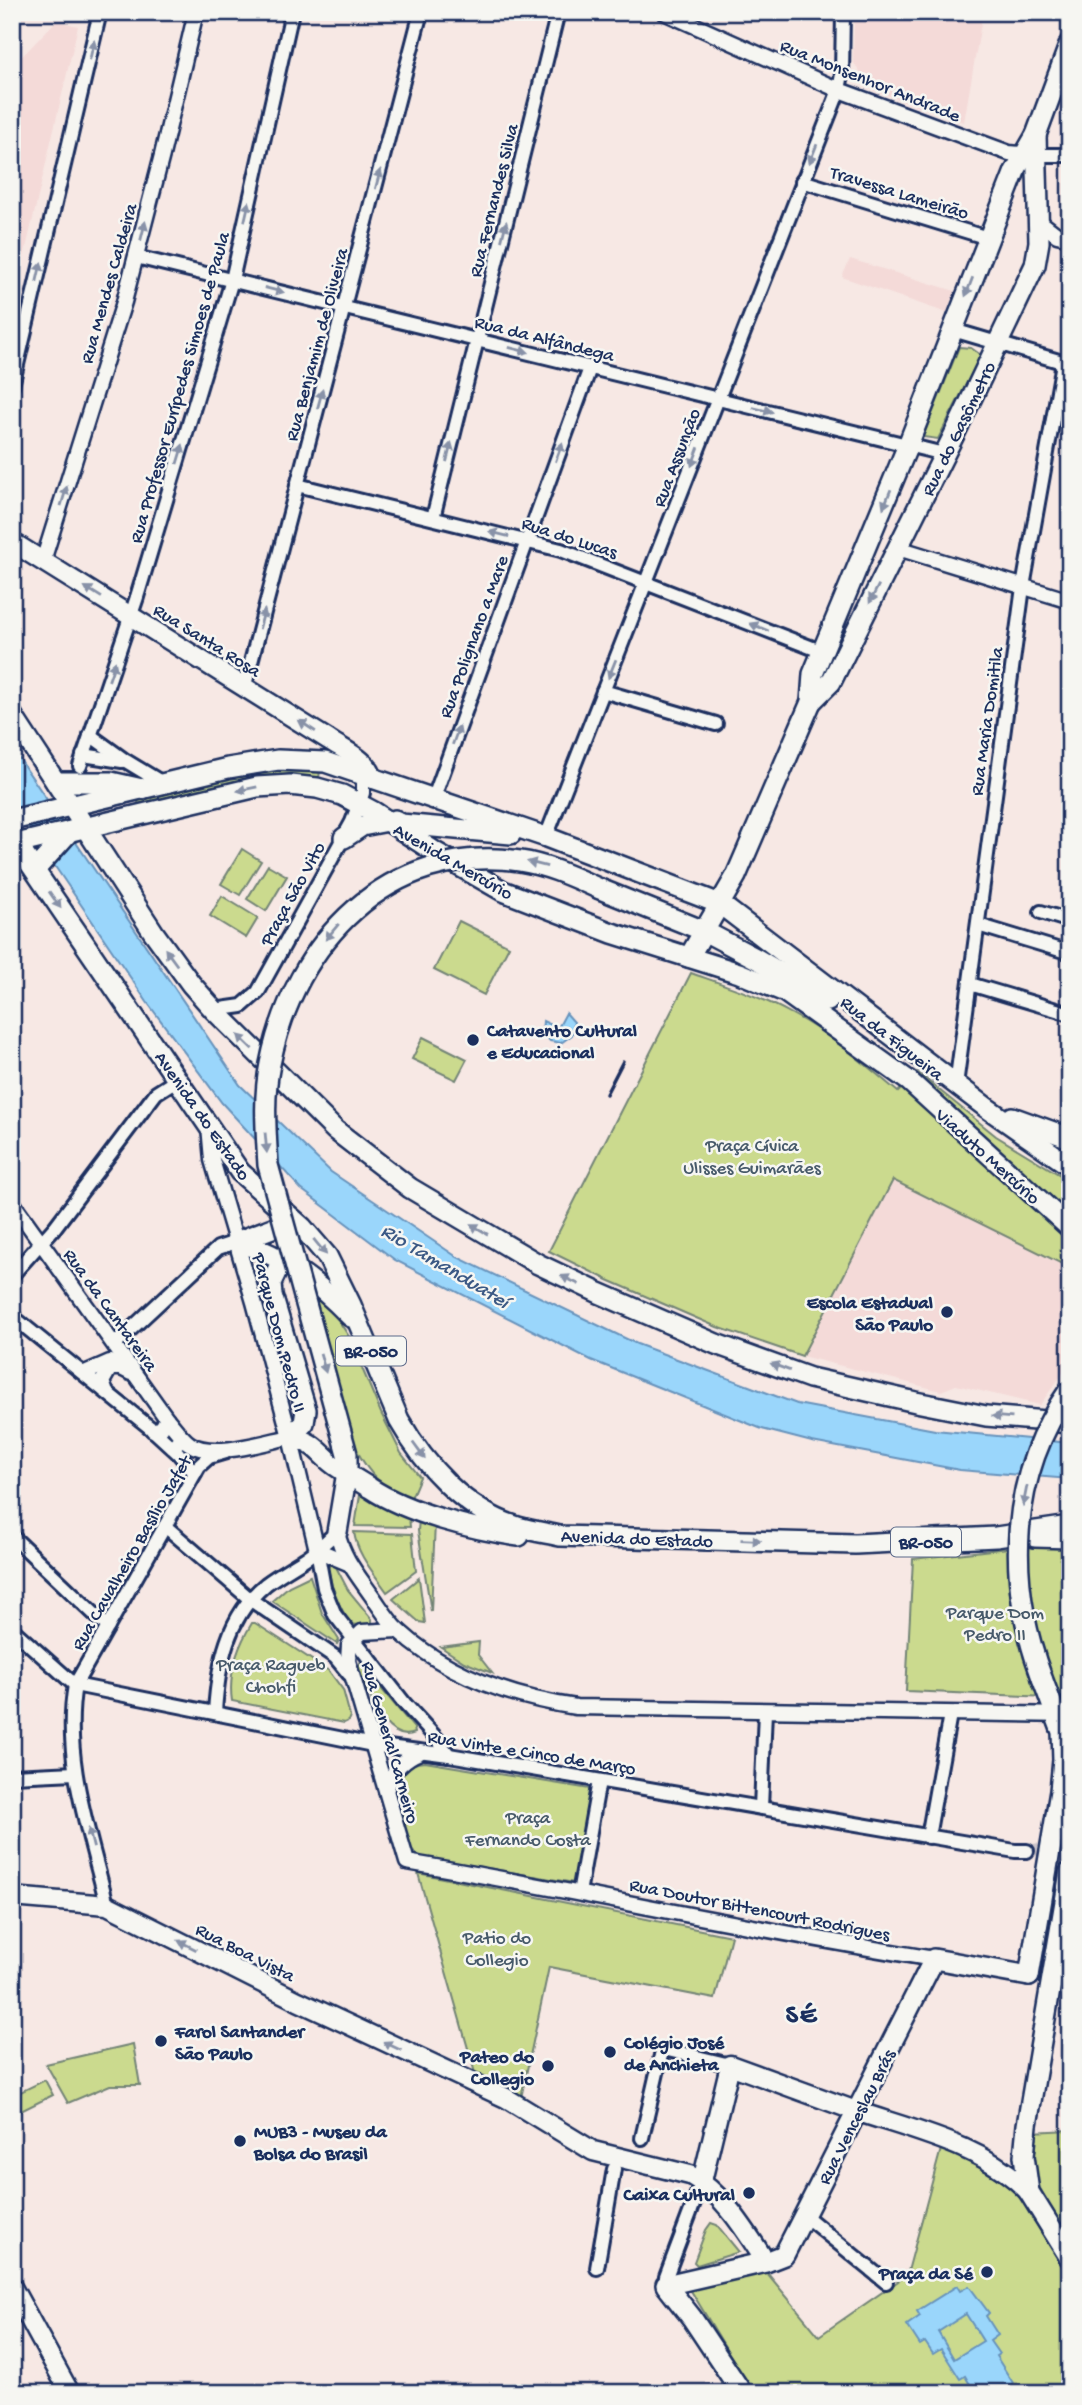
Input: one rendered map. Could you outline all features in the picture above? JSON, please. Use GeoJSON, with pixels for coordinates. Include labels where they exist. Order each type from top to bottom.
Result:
{"type":"FeatureCollection","features":[{"type":"Feature","properties":{"kind":"main road","name":"Rua do Gasômetro"},"geometry":{"type":"LineString","coordinates":[[690,957],[736,876],[811,702],[813,674],[908,445],[988,239],[1032,149],[1070,43]]}},
{"type":"Feature","properties":{"kind":"main road","name":"Rua do Gasômetro"},"geometry":{"type":"LineString","coordinates":[[811,702],[831,682],[1035,265],[1039,221],[1032,149]]}},
{"type":"Feature","properties":{"kind":"main road","name":"Rua Santa Rosa"},"geometry":{"type":"LineString","coordinates":[[12,542],[244,685],[367,773]]}},
{"type":"Feature","properties":{"kind":"main road"},"geometry":{"type":"LineString","coordinates":[[12,715],[56,782],[78,829],[191,984],[335,1130],[410,1188],[538,1264],[587,1288],[716,1344],[810,1378],[986,1416],[1070,1423]]}},
{"type":"Feature","properties":{"kind":"main road","name":"Avenida Mercúrio"},"geometry":{"type":"LineString","coordinates":[[17,819],[228,768],[278,760],[326,762],[367,773],[433,800],[543,836],[720,904]]}},
{"type":"Feature","properties":{"kind":"main road"},"geometry":{"type":"LineString","coordinates":[[56,782],[111,782],[142,789]]}},
{"type":"Feature","properties":{"kind":"main road","name":"Avenida Mercúrio"},"geometry":{"type":"LineString","coordinates":[[19,841],[257,787],[290,785],[317,788],[342,795],[360,804],[503,891],[612,933],[739,973],[785,992],[909,1081]]}},
{"type":"Feature","properties":{"kind":"main road"},"geometry":{"type":"LineString","coordinates":[[344,838],[367,824],[389,817],[401,824],[543,836]]}},
{"type":"Feature","properties":{"kind":"main road"},"geometry":{"type":"LineString","coordinates":[[40,864],[78,829]]}},
{"type":"Feature","properties":{"kind":"main road","name":"Avenida do Estado"},"geometry":{"type":"LineString","coordinates":[[19,841],[40,864],[240,1172],[302,1227],[327,1256],[361,1328],[399,1420],[430,1467],[468,1502],[516,1526],[561,1536],[855,1544],[996,1536],[1070,1526]]}},
{"type":"Feature","properties":{"kind":"main road"},"geometry":{"type":"LineString","coordinates":[[337,1532],[347,1463],[268,1165],[265,1125],[270,1064],[290,998],[327,938],[347,914],[390,883],[439,864],[468,859],[504,859],[552,868],[704,931],[812,990],[867,1026],[884,1030],[891,1051],[909,1081]]}},
{"type":"Feature","properties":{"kind":"main road","name":"Rua da Figueira"},"geometry":{"type":"LineString","coordinates":[[720,904],[956,1085],[1070,1166]]}},
{"type":"Feature","properties":{"kind":"main road"},"geometry":{"type":"LineString","coordinates":[[739,973],[754,972],[800,990],[812,990]]}},
{"type":"Feature","properties":{"kind":"main road","name":"Viaduto Mercúrio"},"geometry":{"type":"LineString","coordinates":[[909,1081],[1070,1228]]}},
{"type":"Feature","properties":{"kind":"main road"},"geometry":{"type":"LineString","coordinates":[[987,1108],[1070,1138]]}},
{"type":"Feature","properties":{"kind":"main road"},"geometry":{"type":"LineString","coordinates":[[236,1242],[275,1227],[302,1227]]}},
{"type":"Feature","properties":{"kind":"main road"},"geometry":{"type":"LineString","coordinates":[[236,1242],[260,1249],[282,1260],[326,1292],[361,1328]]}},
{"type":"Feature","properties":{"kind":"main road"},"geometry":{"type":"LineString","coordinates":[[282,1260],[271,1283],[272,1295],[306,1410],[304,1423],[290,1437],[313,1444],[332,1463],[347,1463],[372,1490],[401,1504],[503,1534],[528,1537],[561,1536]]}},
{"type":"Feature","properties":{"kind":"main road"},"geometry":{"type":"LineString","coordinates":[[1029,1976],[1060,1791],[1063,1715],[1042,1678],[1030,1647],[1018,1582],[1018,1549],[1027,1483],[1037,1452],[1050,1422],[1070,1389]]}},
{"type":"Feature","properties":{"kind":"main road","name":"Avenida do Estado"},"geometry":{"type":"LineString","coordinates":[[996,1536],[1070,1538]]}},
{"type":"Feature","properties":{"kind":"main road"},"geometry":{"type":"LineString","coordinates":[[1029,2192],[1024,2156],[1027,2125],[1070,1872]]}},
{"type":"Feature","properties":{"kind":"main road","name":"Rua Boa Vista"},"geometry":{"type":"LineString","coordinates":[[12,1897],[107,1905],[298,2001],[506,2098],[593,2151],[689,2174],[702,2181]]}},
{"type":"Feature","properties":{"kind":"main road"},"geometry":{"type":"LineString","coordinates":[[933,1959],[1029,1976],[1041,1993],[1044,2024]]}},
{"type":"Feature","properties":{"kind":"main road","name":"Rua Venceslau Brás"},"geometry":{"type":"LineString","coordinates":[[766,2262],[784,2255],[933,1959]]}},
{"type":"Feature","properties":{"kind":"main road"},"geometry":{"type":"LineString","coordinates":[[742,2393],[692,2318],[666,2285],[766,2262],[733,2214],[702,2181],[730,2065],[937,2138],[996,2164],[1029,2192],[1070,2258]]}},
{"type":"Feature","properties":{"kind":"main road"},"geometry":{"type":"LineString","coordinates":[[12,2287],[70,2393]]}},
{"type":"Feature","properties":{"kind":"street"},"geometry":{"type":"LineString","coordinates":[[12,386],[100,12]]}},
{"type":"Feature","properties":{"kind":"street","name":"Rua Mendes Caldeira"},"geometry":{"type":"LineString","coordinates":[[43,561],[124,302],[196,12]]}},
{"type":"Feature","properties":{"kind":"street","name":"Rua Professor Eurípedes Simoes de Paula"},"geometry":{"type":"LineString","coordinates":[[126,761],[81,761],[131,616],[232,280],[292,12]]}},
{"type":"Feature","properties":{"kind":"street","name":"Rua Benjamim de Oliveira"},"geometry":{"type":"LineString","coordinates":[[244,685],[421,12]]}},
{"type":"Feature","properties":{"kind":"street","name":"Rua Fernandes Silva"},"geometry":{"type":"LineString","coordinates":[[433,518],[558,12]]}},
{"type":"Feature","properties":{"kind":"street","name":"Rua Monsenhor Andrade"},"geometry":{"type":"LineString","coordinates":[[664,12],[839,90],[1009,153],[1032,149],[1070,155]]}},
{"type":"Feature","properties":{"kind":"street","name":"Rua Assunção"},"geometry":{"type":"LineString","coordinates":[[543,836],[603,691],[839,90],[843,12]]}},
{"type":"Feature","properties":{"kind":"street","name":"Travessa Lameirão"},"geometry":{"type":"LineString","coordinates":[[802,181],[988,239]]}},
{"type":"Feature","properties":{"kind":"street"},"geometry":{"type":"LineString","coordinates":[[1039,221],[1057,235],[1070,238]]}},
{"type":"Feature","properties":{"kind":"street","name":"Rua da Alfândega"},"geometry":{"type":"LineString","coordinates":[[136,257],[944,454]]}},
{"type":"Feature","properties":{"kind":"street"},"geometry":{"type":"LineString","coordinates":[[953,330],[1067,364]]}},
{"type":"Feature","properties":{"kind":"street","name":"Rua Maria Domitila"},"geometry":{"type":"LineString","coordinates":[[956,1085],[1023,587],[1067,364]]}},
{"type":"Feature","properties":{"kind":"street","name":"Rua Polignano a Mare"},"geometry":{"type":"LineString","coordinates":[[433,800],[590,368]]}},
{"type":"Feature","properties":{"kind":"street","name":"Rua do Lucas"},"geometry":{"type":"LineString","coordinates":[[297,485],[561,550],[823,652]]}},
{"type":"Feature","properties":{"kind":"street"},"geometry":{"type":"LineString","coordinates":[[898,548],[1070,601]]}},
{"type":"Feature","properties":{"kind":"street"},"geometry":{"type":"LineString","coordinates":[[603,691],[716,724]]}},
{"type":"Feature","properties":{"kind":"street"},"geometry":{"type":"LineString","coordinates":[[90,735],[164,784]]}},
{"type":"Feature","properties":{"kind":"street","name":"Praça São Vito"},"geometry":{"type":"LineString","coordinates":[[214,1010],[242,1006],[258,992],[344,838],[360,804],[367,773]]}},
{"type":"Feature","properties":{"kind":"street"},"geometry":{"type":"LineString","coordinates":[[1041,912],[1070,921]]}},
{"type":"Feature","properties":{"kind":"street"},"geometry":{"type":"LineString","coordinates":[[978,925],[1069,952]]}},
{"type":"Feature","properties":{"kind":"street"},"geometry":{"type":"LineString","coordinates":[[970,984],[1070,1014]]}},
{"type":"Feature","properties":{"kind":"street"},"geometry":{"type":"LineString","coordinates":[[12,1275],[42,1243],[156,1093],[178,1079]]}},
{"type":"Feature","properties":{"kind":"street","name":"Parque Dom Pedro II"},"geometry":{"type":"LineString","coordinates":[[208,1125],[212,1160],[290,1437],[324,1588],[328,1602],[353,1640]]}},
{"type":"Feature","properties":{"kind":"street","name":"Rua da Cantareira"},"geometry":{"type":"LineString","coordinates":[[12,1202],[167,1419],[178,1442]]}},
{"type":"Feature","properties":{"kind":"street"},"geometry":{"type":"LineString","coordinates":[[103,1363],[114,1345],[218,1248],[236,1242]]}},
{"type":"Feature","properties":{"kind":"street"},"geometry":{"type":"LineString","coordinates":[[12,1316],[153,1430],[178,1442],[195,1473]]}},
{"type":"Feature","properties":{"kind":"street"},"geometry":{"type":"LineString","coordinates":[[85,1373],[103,1363],[113,1363],[128,1370],[140,1381]]}},
{"type":"Feature","properties":{"kind":"street"},"geometry":{"type":"LineString","coordinates":[[105,1390],[102,1382],[107,1370],[114,1367],[128,1370]]}},
{"type":"Feature","properties":{"kind":"street"},"geometry":{"type":"LineString","coordinates":[[153,1430],[161,1429],[167,1419]]}},
{"type":"Feature","properties":{"kind":"street","name":"Rua Cavalheiro Basílio Jafet"},"geometry":{"type":"LineString","coordinates":[[75,1685],[195,1473],[208,1457],[290,1437]]}},
{"type":"Feature","properties":{"kind":"street","name":"Rua Cavalheiro Basílio Jafet"},"geometry":{"type":"LineString","coordinates":[[178,1442],[230,1450]]}},
{"type":"Feature","properties":{"kind":"street"},"geometry":{"type":"LineString","coordinates":[[165,1526],[251,1600],[335,1657],[345,1666],[352,1679]]}},
{"type":"Feature","properties":{"kind":"street"},"geometry":{"type":"LineString","coordinates":[[215,1712],[216,1686],[223,1653],[233,1627],[251,1600],[269,1582],[317,1550],[337,1532]]}},
{"type":"Feature","properties":{"kind":"street"},"geometry":{"type":"LineString","coordinates":[[337,1532],[339,1544],[348,1563],[398,1630],[437,1660],[463,1674],[537,1701],[576,1707],[1063,1715]]}},
{"type":"Feature","properties":{"kind":"street"},"geometry":{"type":"LineString","coordinates":[[13,1537],[108,1627]]}},
{"type":"Feature","properties":{"kind":"street"},"geometry":{"type":"LineString","coordinates":[[317,1550],[348,1563]]}},
{"type":"Feature","properties":{"kind":"street"},"geometry":{"type":"LineString","coordinates":[[12,1629],[75,1685],[71,1707],[75,1773],[107,1905]]}},
{"type":"Feature","properties":{"kind":"street","name":"Rua General Carneiro"},"geometry":{"type":"LineString","coordinates":[[398,1630],[362,1632],[353,1640],[347,1655],[407,1862],[579,1893]]}},
{"type":"Feature","properties":{"kind":"street"},"geometry":{"type":"LineString","coordinates":[[353,1640],[449,1755]]}},
{"type":"Feature","properties":{"kind":"street","name":"Rua Vinte e Cinco de Março"},"geometry":{"type":"LineString","coordinates":[[75,1685],[373,1745],[449,1755],[928,1837],[1027,1851]]}},
{"type":"Feature","properties":{"kind":"street"},"geometry":{"type":"LineString","coordinates":[[761,1808],[765,1711]]}},
{"type":"Feature","properties":{"kind":"street"},"geometry":{"type":"LineString","coordinates":[[928,1837],[950,1714]]}},
{"type":"Feature","properties":{"kind":"street"},"geometry":{"type":"LineString","coordinates":[[387,1788],[402,1762],[420,1752]]}},
{"type":"Feature","properties":{"kind":"street"},"geometry":{"type":"LineString","coordinates":[[12,1776],[75,1773]]}},
{"type":"Feature","properties":{"kind":"street"},"geometry":{"type":"LineString","coordinates":[[579,1893],[599,1781]]}},
{"type":"Feature","properties":{"kind":"street","name":"Rua Doutor Bittencourt Rodrigues"},"geometry":{"type":"LineString","coordinates":[[579,1893],[737,1925],[933,1959]]}},
{"type":"Feature","properties":{"kind":"street"},"geometry":{"type":"LineString","coordinates":[[642,2138],[662,2051],[668,2050],[730,2065]]}},
{"type":"Feature","properties":{"kind":"street"},"geometry":{"type":"LineString","coordinates":[[597,2269],[614,2169]]}},
{"type":"Feature","properties":{"kind":"street"},"geometry":{"type":"LineString","coordinates":[[666,2285],[666,2277],[702,2181]]}},
{"type":"Feature","properties":{"kind":"street"},"geometry":{"type":"LineString","coordinates":[[804,2215],[886,2282]]}},
{"type":"Feature","properties":{"kind":"shaded area"},"geometry":{"type":"Polygon","coordinates":[[[854,12],[983,12],[964,122],[875,91],[853,62],[854,12]]]}},
{"type":"Feature","properties":{"kind":"shaded area"},"geometry":{"type":"Polygon","coordinates":[[[56,21],[78,26],[12,308],[12,67],[56,21]]]}},
{"type":"Feature","properties":{"kind":"shaded area"},"geometry":{"type":"Polygon","coordinates":[[[850,259],[955,291],[947,313],[842,277],[850,259]]]}},
{"type":"Feature","properties":{"kind":"shaded area","name":"Escola Estadual São Paulo"},"geometry":{"type":"Polygon","coordinates":[[[893,1180],[1070,1268],[1070,1363],[1040,1405],[956,1385],[941,1391],[802,1356],[893,1180]]]}},
{"type":"Feature","properties":{"kind":"green space"},"geometry":{"type":"Polygon","coordinates":[[[959,347],[971,348],[981,355],[938,439],[923,437],[959,347]]]}},
{"type":"Feature","properties":{"kind":"green space"},"geometry":{"type":"Polygon","coordinates":[[[287,769],[320,771],[319,778],[287,776],[139,805],[137,799],[245,774],[287,769]]]}},
{"type":"Feature","properties":{"kind":"green space"},"geometry":{"type":"Polygon","coordinates":[[[242,849],[261,861],[240,895],[221,884],[242,849]]]}},
{"type":"Feature","properties":{"kind":"green space"},"geometry":{"type":"Polygon","coordinates":[[[268,865],[287,876],[266,911],[247,899],[268,865]]]}},
{"type":"Feature","properties":{"kind":"green space"},"geometry":{"type":"Polygon","coordinates":[[[222,896],[258,918],[246,938],[210,916],[222,896]]]}},
{"type":"Feature","properties":{"kind":"green space"},"geometry":{"type":"Polygon","coordinates":[[[459,921],[509,946],[484,995],[434,970],[459,921]]]}},
{"type":"Feature","properties":{"kind":"green space","name":"Praça Cívica Ulisses Guimarães"},"geometry":{"type":"Polygon","coordinates":[[[691,973],[755,996],[806,1022],[847,1050],[898,1092],[917,1072],[996,1136],[1070,1181],[1070,1268],[893,1180],[802,1356],[717,1327],[608,1280],[549,1251],[691,973]]]}},
{"type":"Feature","properties":{"kind":"green space"},"geometry":{"type":"Polygon","coordinates":[[[423,1037],[467,1059],[456,1080],[412,1059],[423,1037]]]}},
{"type":"Feature","properties":{"kind":"green space"},"geometry":{"type":"Polygon","coordinates":[[[313,1290],[331,1309],[348,1335],[401,1453],[420,1477],[411,1498],[378,1480],[356,1449],[313,1290]]]}},
{"type":"Feature","properties":{"kind":"green space"},"geometry":{"type":"Polygon","coordinates":[[[360,1495],[409,1517],[410,1527],[355,1526],[360,1495]]]}},
{"type":"Feature","properties":{"kind":"green space"},"geometry":{"type":"Polygon","coordinates":[[[419,1519],[435,1523],[431,1611],[418,1531],[419,1519]]]}},
{"type":"Feature","properties":{"kind":"green space"},"geometry":{"type":"Polygon","coordinates":[[[354,1532],[412,1534],[416,1571],[387,1592],[362,1556],[354,1532]]]}},
{"type":"Feature","properties":{"kind":"green space","name":"Parque Dom Pedro II"},"geometry":{"type":"Polygon","coordinates":[[[1070,1541],[1070,1698],[906,1691],[913,1559],[1070,1541]]]}},
{"type":"Feature","properties":{"kind":"green space"},"geometry":{"type":"Polygon","coordinates":[[[330,1564],[335,1565],[348,1590],[372,1619],[369,1626],[350,1624],[334,1595],[328,1568],[330,1564]]]}},
{"type":"Feature","properties":{"kind":"green space","name":"Praça Ragueb Chohfi"},"geometry":{"type":"Polygon","coordinates":[[[310,1576],[322,1613],[339,1640],[337,1644],[272,1601],[289,1586],[310,1576]]]}},
{"type":"Feature","properties":{"kind":"green space"},"geometry":{"type":"Polygon","coordinates":[[[419,1578],[425,1623],[419,1622],[393,1599],[419,1578]]]}},
{"type":"Feature","properties":{"kind":"green space","name":"Praça Ragueb Chohfi"},"geometry":{"type":"Polygon","coordinates":[[[252,1623],[329,1671],[343,1690],[350,1716],[348,1721],[344,1723],[232,1701],[231,1681],[235,1660],[247,1632],[252,1623]]]}},
{"type":"Feature","properties":{"kind":"green space"},"geometry":{"type":"Polygon","coordinates":[[[479,1642],[478,1655],[492,1673],[464,1662],[441,1647],[479,1642]]]}},
{"type":"Feature","properties":{"kind":"green space"},"geometry":{"type":"Polygon","coordinates":[[[360,1663],[414,1728],[415,1733],[404,1735],[386,1724],[358,1668],[360,1663]]]}},
{"type":"Feature","properties":{"kind":"green space","name":"Praça Fernando Costa"},"geometry":{"type":"Polygon","coordinates":[[[425,1762],[590,1789],[574,1883],[416,1854],[410,1847],[398,1808],[397,1783],[401,1772],[410,1765],[425,1762]]]}},
{"type":"Feature","properties":{"kind":"green space","name":"Patio do Collegio"},"geometry":{"type":"Polygon","coordinates":[[[418,1873],[731,1936],[715,1999],[549,1967],[521,2098],[507,2088],[475,2073],[418,1873]]]}},
{"type":"Feature","properties":{"kind":"green space"},"geometry":{"type":"Polygon","coordinates":[[[133,2044],[140,2085],[110,2085],[68,2103],[46,2064],[133,2044]]]}},
{"type":"Feature","properties":{"kind":"green space"},"geometry":{"type":"Polygon","coordinates":[[[45,2080],[53,2095],[13,2115],[12,2096],[45,2080]]]}},
{"type":"Feature","properties":{"kind":"green space"},"geometry":{"type":"Polygon","coordinates":[[[1070,2130],[1070,2242],[1033,2176],[1031,2132],[1070,2130]]]}},
{"type":"Feature","properties":{"kind":"green space","name":"Praça da Sé"},"geometry":{"type":"Polygon","coordinates":[[[941,2149],[972,2163],[1006,2184],[1021,2199],[1070,2279],[1070,2393],[753,2393],[690,2289],[763,2268],[819,2336],[907,2275],[941,2149]]]}},
{"type":"Feature","properties":{"kind":"green space"},"geometry":{"type":"Polygon","coordinates":[[[711,2223],[717,2225],[739,2252],[697,2265],[694,2262],[711,2223]]]}},
{"type":"Feature","properties":{"kind":"water","name":"Rio Tamanduateí"},"geometry":{"type":"Polygon","coordinates":[[[12,748],[240,1085],[331,1172],[457,1257],[637,1344],[797,1404],[935,1430],[1070,1443],[1070,1479],[960,1470],[812,1442],[762,1429],[591,1360],[395,1260],[301,1189],[222,1103],[147,1002],[12,803],[12,748]]]}},
{"type":"Feature","properties":{"kind":"water"},"geometry":{"type":"Polygon","coordinates":[[[566,1013],[574,1022],[572,1035],[561,1043],[550,1041],[542,1032],[543,1021],[558,1028],[566,1013]]]}},
{"type":"Feature","properties":{"kind":"water"},"geometry":{"type":"Polygon","coordinates":[[[957,2286],[960,2291],[969,2286],[989,2313],[986,2316],[998,2335],[990,2341],[1013,2383],[1008,2387],[1011,2393],[975,2393],[965,2376],[960,2379],[941,2349],[933,2354],[925,2342],[920,2345],[907,2325],[920,2316],[917,2311],[957,2286]],[[966,2314],[938,2332],[954,2359],[983,2341],[966,2314]]]}},
{"type":"Feature","properties":{"kind":"tunnel"},"geometry":{"type":"LineString","coordinates":[[1027,1851],[1070,1844]]}},
{"type":"Feature","properties":{"kind":"railway"},"geometry":{"type":"LineString","coordinates":[[606,1094],[623,1061]]}},
{"type":"Feature","properties":{"kind":"place","name":"Catavento Cultural e Educacional"},"geometry":{"type":"Point","coordinates":[473,1040]}},
{"type":"Feature","properties":{"kind":"place","name":"Escola Estadual São Paulo"},"geometry":{"type":"Point","coordinates":[947,1312]}},
{"type":"Feature","properties":{"kind":"place","name":"Farol Santander São Paulo"},"geometry":{"type":"Point","coordinates":[161,2041]}},
{"type":"Feature","properties":{"kind":"place","name":"Colégio José de Anchieta"},"geometry":{"type":"Point","coordinates":[610,2052]}},
{"type":"Feature","properties":{"kind":"place","name":"Pateo do Collegio"},"geometry":{"type":"Point","coordinates":[548,2066]}},
{"type":"Feature","properties":{"kind":"place","name":"MUB3 - Museu da Bolsa do Brasil"},"geometry":{"type":"Point","coordinates":[240,2141]}},
{"type":"Feature","properties":{"kind":"place","name":"Caixa Cultural"},"geometry":{"type":"Point","coordinates":[749,2193]}},
{"type":"Feature","properties":{"kind":"place","name":"Praça da Sé"},"geometry":{"type":"Point","coordinates":[987,2272]}},
{"type":"Feature","properties":{"kind":"district","name":"SÉ"},"geometry":{"type":"Point","coordinates":[802,2013]}}]}
